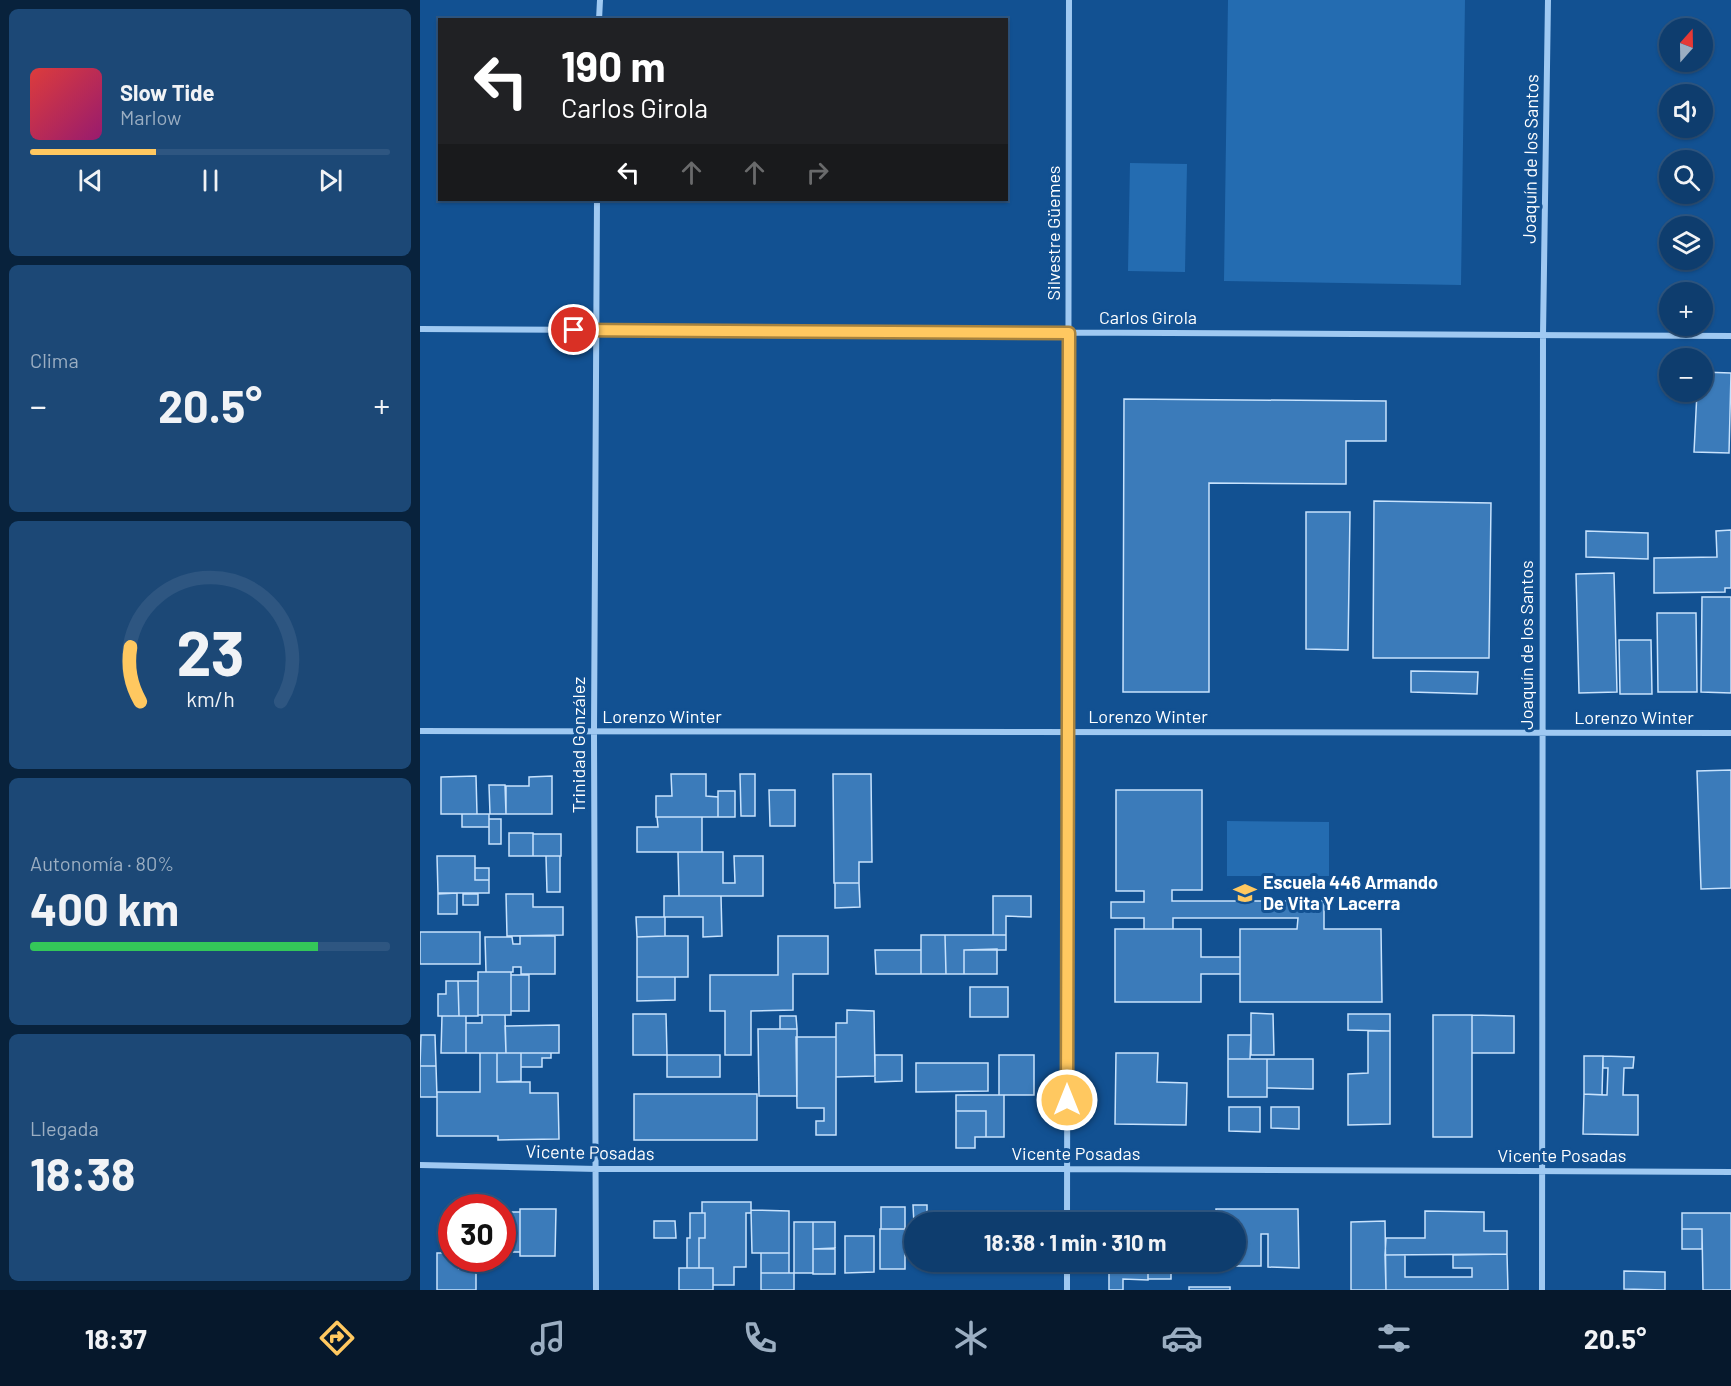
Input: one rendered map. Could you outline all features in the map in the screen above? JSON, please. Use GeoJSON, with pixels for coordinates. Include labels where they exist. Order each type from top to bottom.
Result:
{"type":"FeatureCollection","features":[{"type":"Feature","properties":{"kind":"street"},"geometry":{"type":"LineString","coordinates":[[599,18],[600,0]]}},
{"type":"Feature","properties":{"kind":"street","name":"Silvestre Güemes"},"geometry":{"type":"LineString","coordinates":[[1067,1212],[1069,0]]}},
{"type":"Feature","properties":{"kind":"street","name":"Joaquín de los Santos"},"geometry":{"type":"LineString","coordinates":[[1542,1290],[1543,335],[1548,0]]}},
{"type":"Feature","properties":{"kind":"street","name":"Trinidad González"},"geometry":{"type":"LineString","coordinates":[[597,201],[594,732],[597,1290]]}},
{"type":"Feature","properties":{"kind":"street","name":"Carlos Girola"},"geometry":{"type":"LineString","coordinates":[[420,329],[1731,336]]}},
{"type":"Feature","properties":{"kind":"street","name":"Lorenzo Winter"},"geometry":{"type":"LineString","coordinates":[[420,731],[1731,733]]}},
{"type":"Feature","properties":{"kind":"street","name":"Vicente Posadas"},"geometry":{"type":"LineString","coordinates":[[420,1165],[597,1169],[1731,1172]]}},
{"type":"Feature","properties":{"kind":"street"},"geometry":{"type":"LineString","coordinates":[[1067,1272],[1067,1290]]}},
{"type":"Feature","properties":{"kind":"shaded area"},"geometry":{"type":"Polygon","coordinates":[[[1228,0],[1465,0],[1461,285],[1224,281],[1228,0]]]}},
{"type":"Feature","properties":{"kind":"shaded area"},"geometry":{"type":"Polygon","coordinates":[[[1130,163],[1187,164],[1185,272],[1128,271],[1130,163]]]}},
{"type":"Feature","properties":{"kind":"shaded area"},"geometry":{"type":"Polygon","coordinates":[[[1227,821],[1329,822],[1329,876],[1227,876],[1227,821]]]}},
{"type":"Feature","properties":{"kind":"building"},"geometry":{"type":"Polygon","coordinates":[[[1713,372],[1731,373],[1729,453],[1694,452],[1696,402],[1713,402],[1713,372]]]}},
{"type":"Feature","properties":{"kind":"building"},"geometry":{"type":"Polygon","coordinates":[[[1124,399],[1386,401],[1386,441],[1346,441],[1346,484],[1209,483],[1209,692],[1123,692],[1124,399]]]}},
{"type":"Feature","properties":{"kind":"building"},"geometry":{"type":"Polygon","coordinates":[[[1374,501],[1491,503],[1489,658],[1373,658],[1374,501]]]}},
{"type":"Feature","properties":{"kind":"building"},"geometry":{"type":"Polygon","coordinates":[[[1306,512],[1350,512],[1348,650],[1306,649],[1306,512]]]}},
{"type":"Feature","properties":{"kind":"building"},"geometry":{"type":"Polygon","coordinates":[[[1731,530],[1731,588],[1725,588],[1725,592],[1654,593],[1654,558],[1717,557],[1716,531],[1731,530]]]}},
{"type":"Feature","properties":{"kind":"building"},"geometry":{"type":"Polygon","coordinates":[[[1586,531],[1648,533],[1648,559],[1586,557],[1586,531]]]}},
{"type":"Feature","properties":{"kind":"building"},"geometry":{"type":"Polygon","coordinates":[[[1614,573],[1617,692],[1579,693],[1576,574],[1614,573]]]}},
{"type":"Feature","properties":{"kind":"building"},"geometry":{"type":"Polygon","coordinates":[[[1702,597],[1731,597],[1731,693],[1701,692],[1702,597]]]}},
{"type":"Feature","properties":{"kind":"building"},"geometry":{"type":"Polygon","coordinates":[[[1657,613],[1696,613],[1697,692],[1658,692],[1657,613]]]}},
{"type":"Feature","properties":{"kind":"building"},"geometry":{"type":"Polygon","coordinates":[[[1619,640],[1651,640],[1652,694],[1620,694],[1619,640]]]}},
{"type":"Feature","properties":{"kind":"building"},"geometry":{"type":"Polygon","coordinates":[[[1411,671],[1478,672],[1477,694],[1411,692],[1411,671]]]}},
{"type":"Feature","properties":{"kind":"building"},"geometry":{"type":"Polygon","coordinates":[[[1731,770],[1731,888],[1701,889],[1697,771],[1731,770]]]}},
{"type":"Feature","properties":{"kind":"building"},"geometry":{"type":"Polygon","coordinates":[[[671,774],[706,774],[706,796],[718,797],[718,817],[656,817],[656,796],[672,796],[671,774]]]}},
{"type":"Feature","properties":{"kind":"building"},"geometry":{"type":"Polygon","coordinates":[[[740,774],[755,774],[755,816],[741,816],[740,774]]]}},
{"type":"Feature","properties":{"kind":"building"},"geometry":{"type":"Polygon","coordinates":[[[833,774],[871,774],[872,862],[859,862],[859,883],[834,883],[833,774]]]}},
{"type":"Feature","properties":{"kind":"building"},"geometry":{"type":"Polygon","coordinates":[[[476,776],[477,814],[441,814],[441,777],[476,776]]]}},
{"type":"Feature","properties":{"kind":"building"},"geometry":{"type":"Polygon","coordinates":[[[552,776],[552,814],[506,814],[506,786],[529,786],[529,777],[552,776]]]}},
{"type":"Feature","properties":{"kind":"building"},"geometry":{"type":"Polygon","coordinates":[[[489,785],[505,785],[506,814],[490,814],[489,785]]]}},
{"type":"Feature","properties":{"kind":"building"},"geometry":{"type":"Polygon","coordinates":[[[769,790],[795,790],[795,826],[770,826],[769,790]]]}},
{"type":"Feature","properties":{"kind":"building"},"geometry":{"type":"Polygon","coordinates":[[[1116,790],[1202,790],[1202,890],[1172,890],[1172,901],[1324,901],[1324,929],[1381,929],[1382,1002],[1240,1002],[1240,929],[1297,929],[1298,918],[1173,918],[1173,929],[1144,929],[1144,918],[1111,918],[1111,902],[1144,902],[1144,891],[1116,891],[1116,790]]]}},
{"type":"Feature","properties":{"kind":"building"},"geometry":{"type":"Polygon","coordinates":[[[718,791],[735,791],[735,817],[718,817],[718,791]]]}},
{"type":"Feature","properties":{"kind":"building"},"geometry":{"type":"Polygon","coordinates":[[[462,814],[489,814],[489,827],[462,827],[462,814]]]}},
{"type":"Feature","properties":{"kind":"building"},"geometry":{"type":"Polygon","coordinates":[[[657,817],[702,817],[702,852],[637,852],[637,827],[658,827],[657,817]]]}},
{"type":"Feature","properties":{"kind":"building"},"geometry":{"type":"Polygon","coordinates":[[[489,819],[501,819],[501,844],[489,844],[489,819]]]}},
{"type":"Feature","properties":{"kind":"building"},"geometry":{"type":"Polygon","coordinates":[[[509,833],[533,833],[533,856],[509,856],[509,833]]]}},
{"type":"Feature","properties":{"kind":"building"},"geometry":{"type":"Polygon","coordinates":[[[533,834],[561,834],[561,856],[533,856],[533,834]]]}},
{"type":"Feature","properties":{"kind":"building"},"geometry":{"type":"Polygon","coordinates":[[[678,852],[723,852],[723,883],[735,883],[734,856],[763,856],[763,896],[679,896],[678,852]]]}},
{"type":"Feature","properties":{"kind":"building"},"geometry":{"type":"Polygon","coordinates":[[[437,856],[475,856],[475,880],[489,880],[489,893],[438,893],[437,856]]]}},
{"type":"Feature","properties":{"kind":"building"},"geometry":{"type":"Polygon","coordinates":[[[546,856],[560,856],[560,892],[547,892],[546,856]]]}},
{"type":"Feature","properties":{"kind":"building"},"geometry":{"type":"Polygon","coordinates":[[[475,868],[489,868],[489,880],[475,880],[475,868]]]}},
{"type":"Feature","properties":{"kind":"building"},"geometry":{"type":"Polygon","coordinates":[[[835,883],[859,883],[860,907],[835,908],[835,883]]]}},
{"type":"Feature","properties":{"kind":"building"},"geometry":{"type":"Polygon","coordinates":[[[457,893],[457,914],[438,914],[438,894],[457,893]]]}},
{"type":"Feature","properties":{"kind":"building"},"geometry":{"type":"Polygon","coordinates":[[[463,894],[478,894],[478,905],[463,905],[463,894]]]}},
{"type":"Feature","properties":{"kind":"building"},"geometry":{"type":"Polygon","coordinates":[[[506,894],[533,894],[533,907],[563,907],[563,935],[507,936],[506,894]]]}},
{"type":"Feature","properties":{"kind":"building"},"geometry":{"type":"Polygon","coordinates":[[[664,896],[721,896],[722,936],[703,937],[703,917],[664,917],[664,896]]]}},
{"type":"Feature","properties":{"kind":"building"},"geometry":{"type":"Polygon","coordinates":[[[993,896],[1031,896],[1031,917],[1006,916],[1006,935],[993,935],[993,896]]]}},
{"type":"Feature","properties":{"kind":"building"},"geometry":{"type":"Polygon","coordinates":[[[636,917],[665,917],[665,936],[637,937],[636,917]]]}},
{"type":"Feature","properties":{"kind":"building"},"geometry":{"type":"Polygon","coordinates":[[[1115,929],[1201,929],[1201,957],[1240,957],[1240,974],[1201,974],[1201,1002],[1115,1002],[1115,929]]]}},
{"type":"Feature","properties":{"kind":"building"},"geometry":{"type":"Polygon","coordinates":[[[420,932],[480,932],[480,964],[420,964],[420,932]]]}},
{"type":"Feature","properties":{"kind":"building"},"geometry":{"type":"Polygon","coordinates":[[[921,935],[945,935],[946,974],[921,974],[921,935]]]}},
{"type":"Feature","properties":{"kind":"building"},"geometry":{"type":"Polygon","coordinates":[[[945,935],[1006,935],[1006,950],[964,950],[964,974],[946,974],[945,935]]]}},
{"type":"Feature","properties":{"kind":"building"},"geometry":{"type":"Polygon","coordinates":[[[520,936],[555,936],[555,974],[521,974],[521,967],[513,967],[513,972],[486,972],[485,937],[512,937],[513,944],[520,944],[520,936]]]}},
{"type":"Feature","properties":{"kind":"building"},"geometry":{"type":"Polygon","coordinates":[[[688,936],[688,977],[637,977],[637,937],[688,936]]]}},
{"type":"Feature","properties":{"kind":"building"},"geometry":{"type":"Polygon","coordinates":[[[778,936],[828,936],[828,974],[793,974],[793,1010],[751,1011],[751,1055],[725,1055],[725,1011],[710,1011],[710,975],[778,975],[778,936]]]}},
{"type":"Feature","properties":{"kind":"building"},"geometry":{"type":"Polygon","coordinates":[[[997,949],[997,974],[964,974],[964,950],[997,949]]]}},
{"type":"Feature","properties":{"kind":"building"},"geometry":{"type":"Polygon","coordinates":[[[875,950],[921,950],[921,974],[876,974],[875,950]]]}},
{"type":"Feature","properties":{"kind":"building"},"geometry":{"type":"Polygon","coordinates":[[[478,972],[511,972],[511,1015],[478,1015],[478,972]]]}},
{"type":"Feature","properties":{"kind":"building"},"geometry":{"type":"Polygon","coordinates":[[[511,975],[529,975],[529,1011],[511,1011],[511,975]]]}},
{"type":"Feature","properties":{"kind":"building"},"geometry":{"type":"Polygon","coordinates":[[[637,977],[675,977],[675,1000],[637,1001],[637,977]]]}},
{"type":"Feature","properties":{"kind":"building"},"geometry":{"type":"Polygon","coordinates":[[[446,981],[458,981],[459,1016],[438,1016],[438,994],[446,994],[446,981]]]}},
{"type":"Feature","properties":{"kind":"building"},"geometry":{"type":"Polygon","coordinates":[[[458,981],[478,981],[478,1016],[459,1016],[458,981]]]}},
{"type":"Feature","properties":{"kind":"building"},"geometry":{"type":"Polygon","coordinates":[[[970,987],[1008,987],[1008,1017],[970,1017],[970,987]]]}},
{"type":"Feature","properties":{"kind":"building"},"geometry":{"type":"Polygon","coordinates":[[[847,1010],[874,1011],[875,1076],[836,1077],[836,1023],[847,1023],[847,1010]]]}},
{"type":"Feature","properties":{"kind":"building"},"geometry":{"type":"Polygon","coordinates":[[[1251,1013],[1273,1014],[1274,1055],[1251,1055],[1251,1013]]]}},
{"type":"Feature","properties":{"kind":"building"},"geometry":{"type":"Polygon","coordinates":[[[633,1014],[666,1014],[667,1055],[633,1055],[633,1014]]]}},
{"type":"Feature","properties":{"kind":"building"},"geometry":{"type":"Polygon","coordinates":[[[1348,1014],[1390,1014],[1390,1031],[1348,1030],[1348,1014]]]}},
{"type":"Feature","properties":{"kind":"building"},"geometry":{"type":"Polygon","coordinates":[[[482,1015],[505,1015],[506,1053],[466,1053],[466,1023],[482,1023],[482,1015]]]}},
{"type":"Feature","properties":{"kind":"building"},"geometry":{"type":"Polygon","coordinates":[[[1433,1015],[1472,1015],[1472,1137],[1433,1137],[1433,1015]]]}},
{"type":"Feature","properties":{"kind":"building"},"geometry":{"type":"Polygon","coordinates":[[[1472,1015],[1514,1016],[1514,1053],[1472,1053],[1472,1015]]]}},
{"type":"Feature","properties":{"kind":"building"},"geometry":{"type":"Polygon","coordinates":[[[442,1016],[466,1016],[466,1053],[441,1053],[442,1016]]]}},
{"type":"Feature","properties":{"kind":"building"},"geometry":{"type":"Polygon","coordinates":[[[780,1016],[796,1016],[797,1029],[780,1029],[780,1016]]]}},
{"type":"Feature","properties":{"kind":"building"},"geometry":{"type":"Polygon","coordinates":[[[559,1025],[559,1053],[506,1053],[505,1026],[559,1025]]]}},
{"type":"Feature","properties":{"kind":"building"},"geometry":{"type":"Polygon","coordinates":[[[758,1029],[797,1029],[797,1096],[759,1096],[758,1029]]]}},
{"type":"Feature","properties":{"kind":"building"},"geometry":{"type":"Polygon","coordinates":[[[1368,1031],[1390,1031],[1390,1124],[1348,1125],[1348,1074],[1368,1073],[1368,1031]]]}},
{"type":"Feature","properties":{"kind":"building"},"geometry":{"type":"Polygon","coordinates":[[[421,1035],[435,1035],[436,1066],[420,1066],[421,1035]]]}},
{"type":"Feature","properties":{"kind":"building"},"geometry":{"type":"Polygon","coordinates":[[[1228,1035],[1251,1035],[1250,1059],[1228,1059],[1228,1035]]]}},
{"type":"Feature","properties":{"kind":"building"},"geometry":{"type":"Polygon","coordinates":[[[796,1037],[836,1037],[836,1135],[816,1135],[816,1121],[824,1121],[824,1108],[797,1108],[796,1037]]]}},
{"type":"Feature","properties":{"kind":"building"},"geometry":{"type":"Polygon","coordinates":[[[480,1053],[497,1053],[497,1082],[530,1082],[530,1093],[558,1093],[559,1139],[498,1140],[498,1136],[437,1136],[437,1092],[480,1092],[480,1053]]]}},
{"type":"Feature","properties":{"kind":"building"},"geometry":{"type":"Polygon","coordinates":[[[497,1053],[521,1053],[521,1081],[497,1082],[497,1053]]]}},
{"type":"Feature","properties":{"kind":"building"},"geometry":{"type":"Polygon","coordinates":[[[521,1053],[551,1053],[551,1058],[542,1058],[542,1067],[521,1067],[521,1053]]]}},
{"type":"Feature","properties":{"kind":"building"},"geometry":{"type":"Polygon","coordinates":[[[1116,1053],[1158,1053],[1157,1082],[1187,1083],[1186,1125],[1115,1124],[1116,1053]]]}},
{"type":"Feature","properties":{"kind":"building"},"geometry":{"type":"Polygon","coordinates":[[[667,1055],[720,1055],[720,1077],[667,1077],[667,1055]]]}},
{"type":"Feature","properties":{"kind":"building"},"geometry":{"type":"Polygon","coordinates":[[[875,1055],[902,1055],[902,1081],[875,1082],[875,1055]]]}},
{"type":"Feature","properties":{"kind":"building"},"geometry":{"type":"Polygon","coordinates":[[[999,1055],[1034,1055],[1034,1095],[999,1095],[999,1055]]]}},
{"type":"Feature","properties":{"kind":"building"},"geometry":{"type":"Polygon","coordinates":[[[1584,1056],[1603,1056],[1602,1095],[1584,1094],[1584,1056]]]}},
{"type":"Feature","properties":{"kind":"building"},"geometry":{"type":"Polygon","coordinates":[[[1603,1056],[1634,1057],[1633,1068],[1624,1068],[1623,1095],[1638,1095],[1638,1135],[1583,1134],[1584,1094],[1607,1095],[1608,1068],[1603,1068],[1603,1056]]]}},
{"type":"Feature","properties":{"kind":"building"},"geometry":{"type":"Polygon","coordinates":[[[1228,1059],[1267,1059],[1267,1097],[1228,1097],[1228,1059]]]}},
{"type":"Feature","properties":{"kind":"building"},"geometry":{"type":"Polygon","coordinates":[[[1267,1059],[1313,1059],[1313,1089],[1267,1088],[1267,1059]]]}},
{"type":"Feature","properties":{"kind":"building"},"geometry":{"type":"Polygon","coordinates":[[[916,1063],[988,1063],[988,1091],[916,1092],[916,1063]]]}},
{"type":"Feature","properties":{"kind":"building"},"geometry":{"type":"Polygon","coordinates":[[[420,1066],[436,1066],[437,1097],[420,1097],[420,1066]]]}},
{"type":"Feature","properties":{"kind":"building"},"geometry":{"type":"Polygon","coordinates":[[[634,1094],[757,1094],[757,1140],[634,1140],[634,1094]]]}},
{"type":"Feature","properties":{"kind":"building"},"geometry":{"type":"Polygon","coordinates":[[[956,1095],[1004,1095],[1004,1137],[986,1137],[986,1111],[956,1111],[956,1095]]]}},
{"type":"Feature","properties":{"kind":"building"},"geometry":{"type":"Polygon","coordinates":[[[1229,1107],[1260,1107],[1260,1132],[1229,1131],[1229,1107]]]}},
{"type":"Feature","properties":{"kind":"building"},"geometry":{"type":"Polygon","coordinates":[[[1271,1107],[1299,1107],[1299,1129],[1271,1128],[1271,1107]]]}},
{"type":"Feature","properties":{"kind":"building"},"geometry":{"type":"Polygon","coordinates":[[[956,1111],[986,1111],[986,1137],[975,1137],[975,1148],[956,1148],[956,1111]]]}},
{"type":"Feature","properties":{"kind":"building"},"geometry":{"type":"Polygon","coordinates":[[[702,1202],[751,1202],[751,1213],[746,1213],[746,1267],[734,1267],[734,1285],[713,1285],[713,1268],[699,1268],[699,1238],[705,1238],[705,1213],[702,1213],[702,1202]]]}},
{"type":"Feature","properties":{"kind":"building"},"geometry":{"type":"Polygon","coordinates":[[[913,1205],[927,1205],[927,1212],[913,1212],[913,1205]]]}},
{"type":"Feature","properties":{"kind":"building"},"geometry":{"type":"Polygon","coordinates":[[[881,1207],[905,1207],[904,1229],[881,1229],[881,1207]]]}},
{"type":"Feature","properties":{"kind":"building"},"geometry":{"type":"Polygon","coordinates":[[[520,1209],[556,1209],[555,1256],[520,1256],[520,1209]]]}},
{"type":"Feature","properties":{"kind":"building"},"geometry":{"type":"Polygon","coordinates":[[[1216,1209],[1298,1209],[1299,1268],[1268,1267],[1268,1234],[1261,1234],[1261,1266],[1246,1266],[1246,1212],[1216,1212],[1216,1209]]]}},
{"type":"Feature","properties":{"kind":"building"},"geometry":{"type":"Polygon","coordinates":[[[751,1210],[789,1211],[789,1253],[752,1253],[751,1210]]]}},
{"type":"Feature","properties":{"kind":"building"},"geometry":{"type":"Polygon","coordinates":[[[1425,1211],[1484,1212],[1484,1231],[1507,1231],[1507,1254],[1385,1255],[1386,1238],[1425,1238],[1425,1211]]]}},
{"type":"Feature","properties":{"kind":"building"},"geometry":{"type":"Polygon","coordinates":[[[516,1212],[520,1212],[520,1252],[516,1252],[516,1212]]]}},
{"type":"Feature","properties":{"kind":"building"},"geometry":{"type":"Polygon","coordinates":[[[690,1213],[705,1213],[705,1238],[699,1238],[699,1268],[687,1268],[690,1213]]]}},
{"type":"Feature","properties":{"kind":"building"},"geometry":{"type":"Polygon","coordinates":[[[1682,1213],[1731,1213],[1731,1290],[1703,1290],[1702,1229],[1682,1229],[1682,1213]]]}},
{"type":"Feature","properties":{"kind":"building"},"geometry":{"type":"Polygon","coordinates":[[[654,1221],[675,1221],[676,1238],[654,1238],[654,1221]]]}},
{"type":"Feature","properties":{"kind":"building"},"geometry":{"type":"Polygon","coordinates":[[[1385,1221],[1386,1290],[1351,1290],[1351,1222],[1385,1221]]]}},
{"type":"Feature","properties":{"kind":"building"},"geometry":{"type":"Polygon","coordinates":[[[794,1222],[813,1222],[813,1273],[794,1273],[794,1222]]]}},
{"type":"Feature","properties":{"kind":"building"},"geometry":{"type":"Polygon","coordinates":[[[813,1222],[835,1222],[835,1249],[813,1249],[813,1222]]]}},
{"type":"Feature","properties":{"kind":"building"},"geometry":{"type":"Polygon","coordinates":[[[880,1229],[904,1229],[904,1269],[880,1269],[880,1229]]]}},
{"type":"Feature","properties":{"kind":"building"},"geometry":{"type":"Polygon","coordinates":[[[1682,1229],[1702,1229],[1702,1249],[1682,1249],[1682,1229]]]}},
{"type":"Feature","properties":{"kind":"building"},"geometry":{"type":"Polygon","coordinates":[[[845,1236],[874,1236],[874,1272],[845,1273],[845,1236]]]}},
{"type":"Feature","properties":{"kind":"building"},"geometry":{"type":"Polygon","coordinates":[[[835,1248],[835,1274],[813,1274],[813,1249],[835,1248]]]}},
{"type":"Feature","properties":{"kind":"building"},"geometry":{"type":"Polygon","coordinates":[[[437,1253],[438,1272],[476,1272],[476,1290],[437,1290],[437,1253]]]}},
{"type":"Feature","properties":{"kind":"building"},"geometry":{"type":"Polygon","coordinates":[[[761,1253],[789,1253],[789,1273],[761,1273],[761,1253]]]}},
{"type":"Feature","properties":{"kind":"building"},"geometry":{"type":"Polygon","coordinates":[[[1507,1254],[1508,1290],[1386,1290],[1385,1255],[1405,1255],[1405,1277],[1472,1277],[1472,1268],[1453,1268],[1453,1255],[1507,1254]]]}},
{"type":"Feature","properties":{"kind":"building"},"geometry":{"type":"Polygon","coordinates":[[[679,1268],[713,1268],[713,1290],[679,1290],[679,1268]]]}},
{"type":"Feature","properties":{"kind":"building"},"geometry":{"type":"Polygon","coordinates":[[[1624,1271],[1665,1272],[1665,1290],[1624,1289],[1624,1271]]]}},
{"type":"Feature","properties":{"kind":"building"},"geometry":{"type":"Polygon","coordinates":[[[1109,1272],[1148,1272],[1148,1280],[1123,1279],[1123,1290],[1109,1290],[1109,1272]]]}},
{"type":"Feature","properties":{"kind":"building"},"geometry":{"type":"Polygon","coordinates":[[[1148,1272],[1171,1272],[1171,1279],[1148,1279],[1148,1272]]]}},
{"type":"Feature","properties":{"kind":"building"},"geometry":{"type":"Polygon","coordinates":[[[761,1273],[794,1273],[794,1290],[761,1290],[761,1273]]]}},
{"type":"Feature","properties":{"kind":"building"},"geometry":{"type":"Polygon","coordinates":[[[1189,1287],[1230,1287],[1230,1290],[1189,1290],[1189,1287]]]}},
{"type":"Feature","properties":{"kind":"place","name":"Escuela 446 Armando De Vita Y Lacerra"},"geometry":{"type":"Point","coordinates":[1245,893]}},
{"type":"Feature","properties":{"kind":"route"},"geometry":{"type":"LineString","coordinates":[[574,330],[1069,333],[1067,1100]]}}]}
